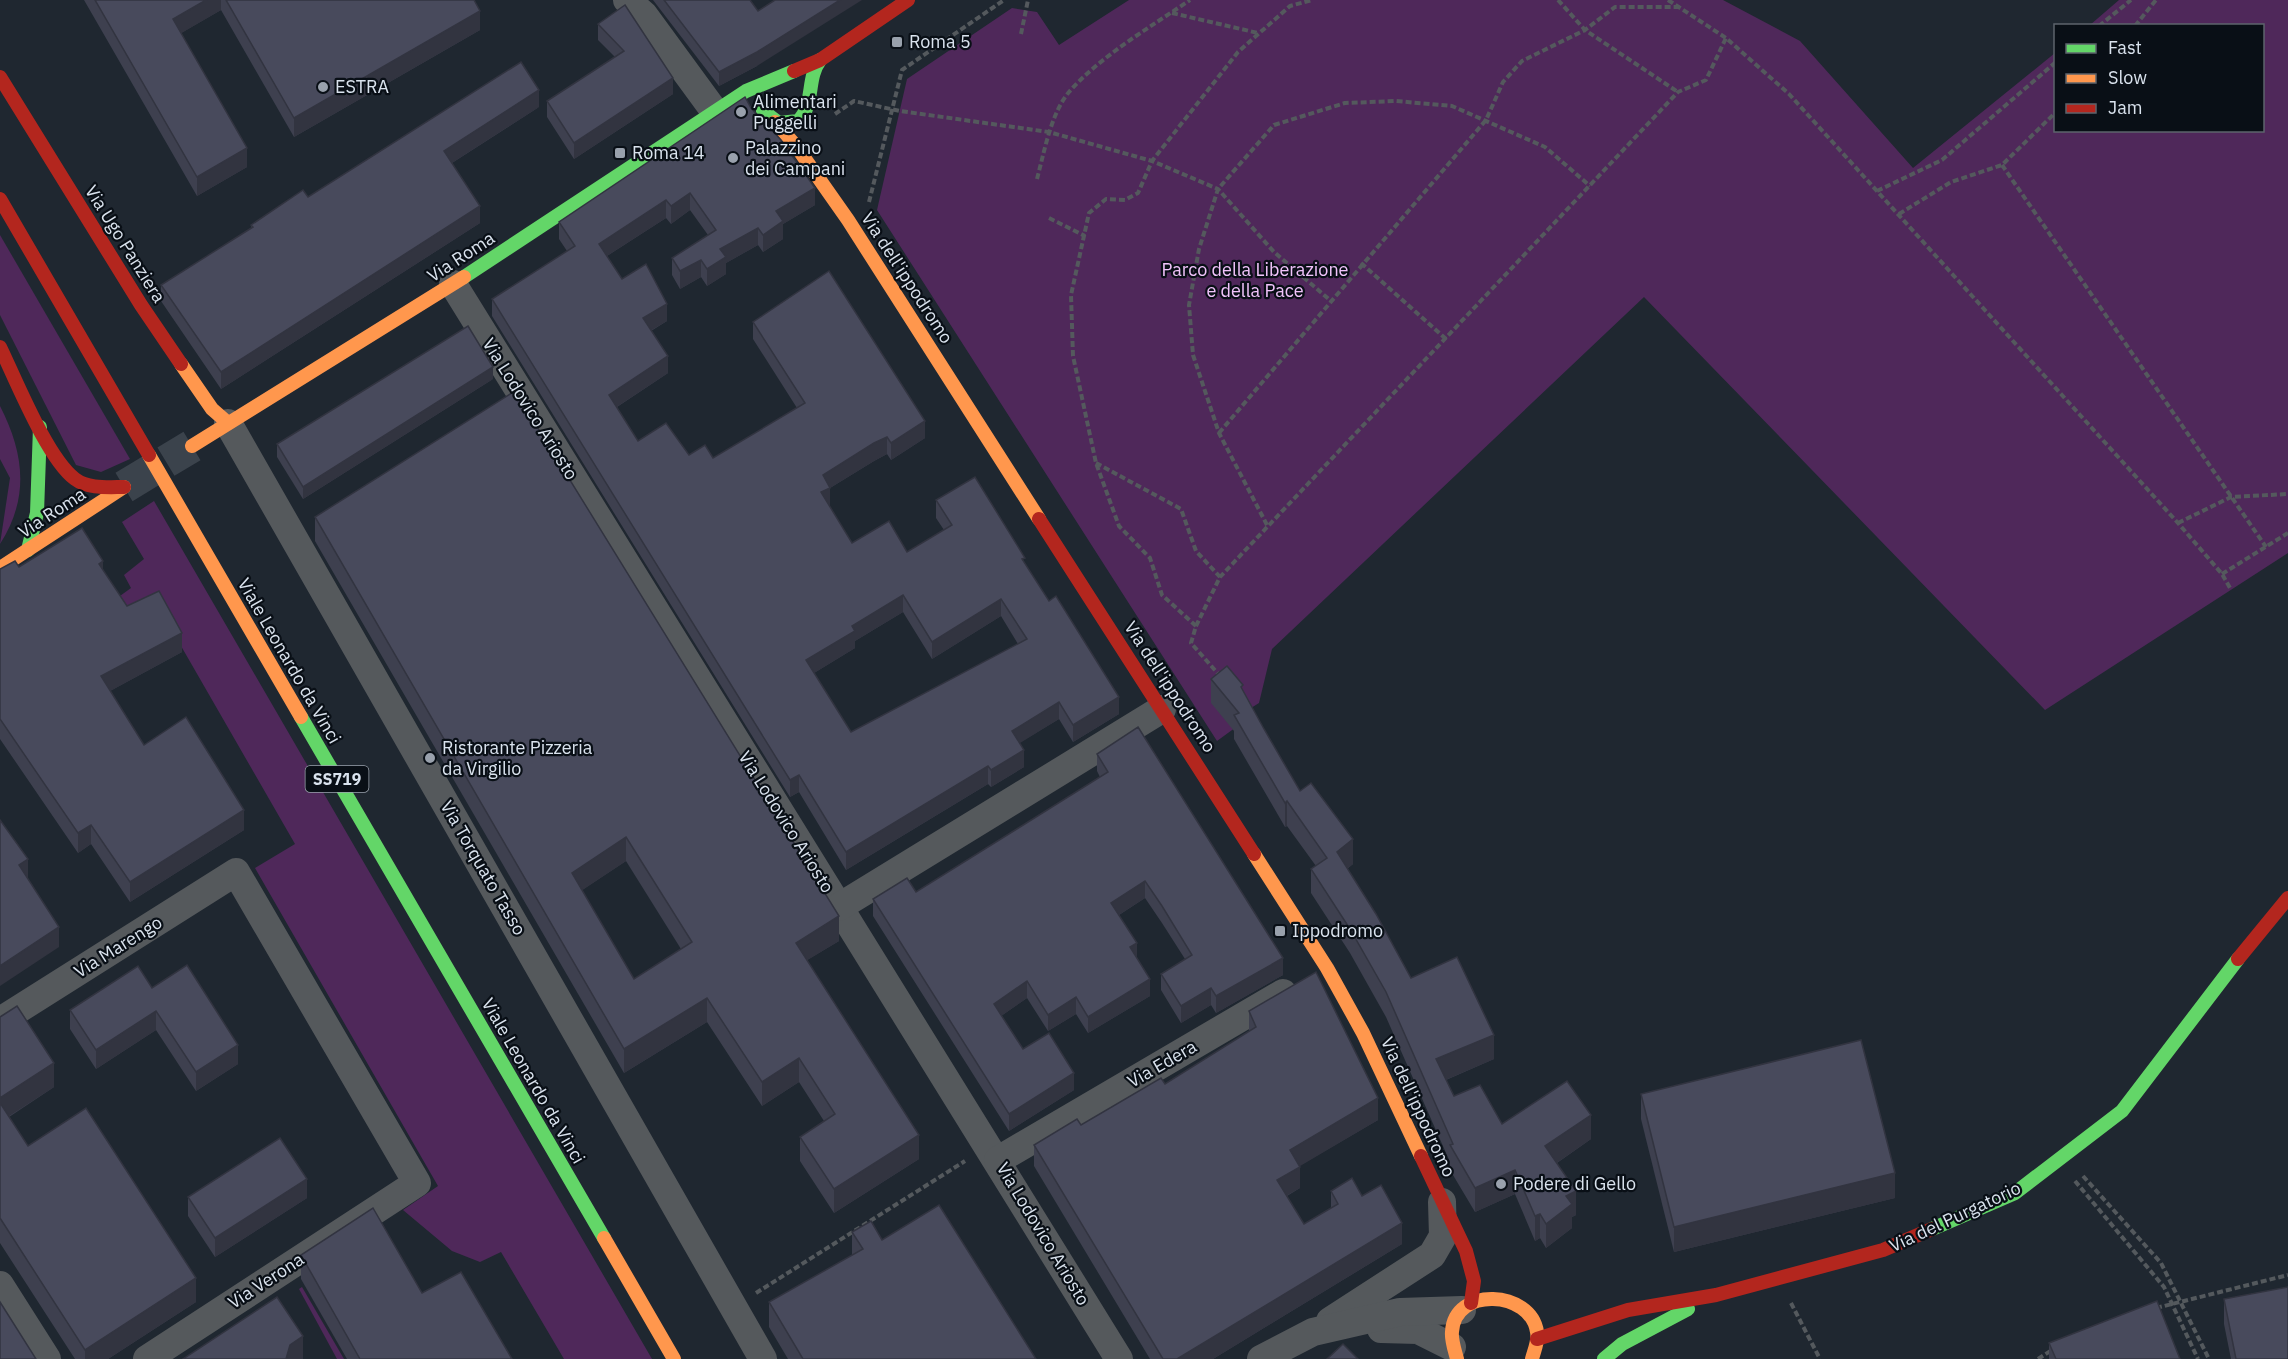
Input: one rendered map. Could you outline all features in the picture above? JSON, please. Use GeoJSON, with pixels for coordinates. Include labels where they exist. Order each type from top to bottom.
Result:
{"type":"FeatureCollection","features":[{"type":"Feature","properties":{"kind":"main road","name":"Via Roma"},"geometry":{"type":"LineString","coordinates":[[192,446],[453,284],[746,91],[820,60],[909,0]]}},
{"type":"Feature","properties":{"kind":"main road"},"geometry":{"type":"LineString","coordinates":[[746,91],[757,94],[764,112],[775,122],[789,123],[803,117],[810,104],[808,89],[811,70],[820,60]]}},
{"type":"Feature","properties":{"kind":"main road"},"geometry":{"type":"LineString","coordinates":[[785,74],[801,80],[808,89]]}},
{"type":"Feature","properties":{"kind":"main road","name":"Via Ugo Panziera"},"geometry":{"type":"LineString","coordinates":[[0,76],[141,305],[212,409],[228,423]]}},
{"type":"Feature","properties":{"kind":"main road"},"geometry":{"type":"LineString","coordinates":[[760,99],[768,81]]}},
{"type":"Feature","properties":{"kind":"main road","name":"Via dell'ippodromo"},"geometry":{"type":"LineString","coordinates":[[775,122],[796,146],[848,220],[1327,968],[1363,1033],[1469,1260],[1474,1281],[1467,1306]]}},
{"type":"Feature","properties":{"kind":"main road","name":"Viale Leonardo da Vinci"},"geometry":{"type":"LineString","coordinates":[[0,199],[674,1359]]}},
{"type":"Feature","properties":{"kind":"main road"},"geometry":{"type":"LineString","coordinates":[[0,347],[40,427],[37,513],[28,550]]}},
{"type":"Feature","properties":{"kind":"main road","name":"Via Roma"},"geometry":{"type":"LineString","coordinates":[[0,568],[124,488],[85,484],[72,477],[40,427]]}},
{"type":"Feature","properties":{"kind":"main road","name":"Via del Purgatorio"},"geometry":{"type":"LineString","coordinates":[[1716,1295],[1883,1250],[2015,1193],[2122,1111],[2215,986],[2288,898]]}},
{"type":"Feature","properties":{"kind":"main road"},"geometry":{"type":"LineString","coordinates":[[1583,1311],[1628,1310],[1716,1295]]}},
{"type":"Feature","properties":{"kind":"main road"},"geometry":{"type":"LineString","coordinates":[[1604,1359],[1622,1344],[1716,1295]]}},
{"type":"Feature","properties":{"kind":"main road"},"geometry":{"type":"LineString","coordinates":[[1455,1353],[1455,1321],[1467,1306],[1495,1296],[1507,1298],[1527,1311],[1536,1329],[1535,1348]]}},
{"type":"Feature","properties":{"kind":"main road"},"geometry":{"type":"LineString","coordinates":[[1535,1348],[1628,1310]]}},
{"type":"Feature","properties":{"kind":"main road"},"geometry":{"type":"LineString","coordinates":[[1527,1311],[1549,1311]]}},
{"type":"Feature","properties":{"kind":"main road"},"geometry":{"type":"LineString","coordinates":[[1535,1348],[1549,1359]]}},
{"type":"Feature","properties":{"kind":"street"},"geometry":{"type":"LineString","coordinates":[[627,0],[657,32],[715,112]]}},
{"type":"Feature","properties":{"kind":"street","name":"Via Lodovico Ariosto"},"geometry":{"type":"LineString","coordinates":[[453,284],[839,907],[986,1157],[1119,1359]]}},
{"type":"Feature","properties":{"kind":"street","name":"Via Torquato Tasso"},"geometry":{"type":"LineString","coordinates":[[228,423],[743,1305],[763,1359]]}},
{"type":"Feature","properties":{"kind":"street"},"geometry":{"type":"LineString","coordinates":[[839,907],[1162,709]]}},
{"type":"Feature","properties":{"kind":"street","name":"Via Marengo"},"geometry":{"type":"LineString","coordinates":[[0,1021],[236,872],[417,1183]]}},
{"type":"Feature","properties":{"kind":"street","name":"Via Edera"},"geometry":{"type":"LineString","coordinates":[[986,1157],[1327,968]]}},
{"type":"Feature","properties":{"kind":"street","name":"Via Verona"},"geometry":{"type":"LineString","coordinates":[[147,1359],[417,1183]]}},
{"type":"Feature","properties":{"kind":"street"},"geometry":{"type":"LineString","coordinates":[[1261,1359],[1313,1332],[1432,1255],[1443,1236],[1442,1202]]}},
{"type":"Feature","properties":{"kind":"street"},"geometry":{"type":"LineString","coordinates":[[0,1285],[47,1359]]}},
{"type":"Feature","properties":{"kind":"street"},"geometry":{"type":"LineString","coordinates":[[1313,1332],[1400,1312],[1467,1306]]}},
{"type":"Feature","properties":{"kind":"street"},"geometry":{"type":"LineString","coordinates":[[1313,1332],[1407,1328],[1430,1335],[1455,1353]]}},
{"type":"Feature","properties":{"kind":"path"},"geometry":{"type":"LineString","coordinates":[[868,206],[902,70],[1004,0]]}},
{"type":"Feature","properties":{"kind":"path"},"geometry":{"type":"LineString","coordinates":[[1021,34],[1028,0]]}},
{"type":"Feature","properties":{"kind":"path"},"geometry":{"type":"LineString","coordinates":[[1037,179],[1049,132],[1068,93],[1123,45],[1190,0]]}},
{"type":"Feature","properties":{"kind":"path"},"geometry":{"type":"LineString","coordinates":[[1196,626],[1162,595],[1150,558],[1119,526],[1096,463],[1073,356],[1071,295],[1089,213],[1106,199],[1125,200],[1137,193],[1152,161],[1238,52],[1290,6],[1312,0]]}},
{"type":"Feature","properties":{"kind":"path"},"geometry":{"type":"LineString","coordinates":[[1558,0],[1585,30],[1678,92]]}},
{"type":"Feature","properties":{"kind":"path"},"geometry":{"type":"LineString","coordinates":[[1668,0],[1726,38],[1789,94],[2178,523],[2222,574],[2230,588]]}},
{"type":"Feature","properties":{"kind":"path"},"geometry":{"type":"LineString","coordinates":[[2101,24],[2131,0]]}},
{"type":"Feature","properties":{"kind":"path"},"geometry":{"type":"LineString","coordinates":[[2137,24],[2156,0]]}},
{"type":"Feature","properties":{"kind":"path"},"geometry":{"type":"LineString","coordinates":[[1219,434],[1361,263],[1485,120],[1503,82],[1522,61],[1585,30],[1615,7],[1681,7]]}},
{"type":"Feature","properties":{"kind":"path"},"geometry":{"type":"LineString","coordinates":[[1171,13],[1259,33]]}},
{"type":"Feature","properties":{"kind":"path"},"geometry":{"type":"LineString","coordinates":[[1228,686],[1191,643],[1196,626],[1220,577],[1678,92],[1706,80],[1726,38]]}},
{"type":"Feature","properties":{"kind":"path"},"geometry":{"type":"LineString","coordinates":[[1877,191],[1942,160],[2054,63]]}},
{"type":"Feature","properties":{"kind":"path"},"geometry":{"type":"LineString","coordinates":[[830,118],[854,100],[893,109],[1049,132],[1152,161],[1218,189],[1274,252],[1331,301]]}},
{"type":"Feature","properties":{"kind":"path"},"geometry":{"type":"LineString","coordinates":[[1267,525],[1219,434],[1193,355],[1189,305],[1199,249],[1218,189],[1274,125],[1345,103],[1396,101],[1452,106],[1545,147],[1590,186]]}},
{"type":"Feature","properties":{"kind":"path"},"geometry":{"type":"LineString","coordinates":[[1899,214],[1951,182],[2002,165],[2054,113]]}},
{"type":"Feature","properties":{"kind":"path"},"geometry":{"type":"LineString","coordinates":[[2002,165],[2266,547]]}},
{"type":"Feature","properties":{"kind":"path"},"geometry":{"type":"LineString","coordinates":[[1049,218],[1085,236]]}},
{"type":"Feature","properties":{"kind":"path"},"geometry":{"type":"LineString","coordinates":[[1361,263],[1446,339]]}},
{"type":"Feature","properties":{"kind":"path"},"geometry":{"type":"LineString","coordinates":[[1096,463],[1181,508],[1196,551],[1220,577]]}},
{"type":"Feature","properties":{"kind":"path"},"geometry":{"type":"LineString","coordinates":[[2178,523],[2231,497],[2288,494]]}},
{"type":"Feature","properties":{"kind":"path"},"geometry":{"type":"LineString","coordinates":[[2222,574],[2288,533]]}},
{"type":"Feature","properties":{"kind":"path"},"geometry":{"type":"LineString","coordinates":[[743,1305],[986,1157]]}},
{"type":"Feature","properties":{"kind":"path"},"geometry":{"type":"LineString","coordinates":[[2061,1158],[2161,1263],[2209,1359]]}},
{"type":"Feature","properties":{"kind":"path"},"geometry":{"type":"LineString","coordinates":[[2061,1158],[2164,1287],[2198,1359]]}},
{"type":"Feature","properties":{"kind":"path"},"geometry":{"type":"LineString","coordinates":[[2146,1312],[2288,1275]]}},
{"type":"Feature","properties":{"kind":"path"},"geometry":{"type":"LineString","coordinates":[[1789,1300],[1820,1359]]}},
{"type":"Feature","properties":{"kind":"path"},"geometry":{"type":"LineString","coordinates":[[2038,1359],[2055,1348]]}},
{"type":"Feature","properties":{"kind":"green space","name":"Parco della Liberazione e della Pace"},"geometry":{"type":"Polygon","coordinates":[[[1129,0],[1723,0],[1800,41],[1913,168],[2054,54],[2054,132],[2264,132],[2264,24],[2091,24],[2119,0],[2288,0],[2288,553],[2045,710],[1644,297],[1272,649],[1259,703],[1251,708],[1254,714],[1217,741],[877,210],[907,79],[1012,8],[1037,12],[1059,45],[1129,0]]]}},
{"type":"Feature","properties":{"kind":"green space"},"geometry":{"type":"Polygon","coordinates":[[[0,235],[130,459],[101,472],[76,465],[0,315],[0,235]]]}},
{"type":"Feature","properties":{"kind":"green space"},"geometry":{"type":"Polygon","coordinates":[[[0,406],[8,423],[18,458],[20,492],[10,527],[0,544],[10,478],[0,459],[0,406]]]}},
{"type":"Feature","properties":{"kind":"green space"},"geometry":{"type":"Polygon","coordinates":[[[154,501],[652,1359],[564,1359],[501,1252],[480,1262],[452,1251],[403,1210],[438,1186],[255,868],[295,844],[158,606],[129,624],[113,601],[131,588],[124,575],[144,559],[122,522],[154,501]]]}},
{"type":"Feature","properties":{"kind":"green space"},"geometry":{"type":"Polygon","coordinates":[[[302,1287],[344,1359],[337,1359],[299,1289],[302,1287]]]}},
{"type":"Feature","properties":{"kind":"building"},"geometry":{"type":"Polygon","coordinates":[[[95,0],[206,0],[173,19],[247,148],[197,177],[95,0]]]}},
{"type":"Feature","properties":{"kind":"building"},"geometry":{"type":"Polygon","coordinates":[[[226,0],[474,0],[480,11],[294,118],[226,0]]]}},
{"type":"Feature","properties":{"kind":"building"},"geometry":{"type":"Polygon","coordinates":[[[664,0],[750,0],[758,11],[775,0],[840,0],[757,52],[719,72],[664,0]]]}},
{"type":"Feature","properties":{"kind":"building"},"geometry":{"type":"Polygon","coordinates":[[[625,5],[673,78],[574,143],[547,101],[624,51],[598,24],[625,5]]]}},
{"type":"Feature","properties":{"kind":"building"},"geometry":{"type":"Polygon","coordinates":[[[521,62],[539,90],[444,151],[480,206],[221,372],[161,285],[253,227],[251,225],[303,190],[308,197],[521,62]]]}},
{"type":"Feature","properties":{"kind":"building"},"geometry":{"type":"Polygon","coordinates":[[[745,97],[751,108],[781,140],[815,188],[776,211],[783,221],[763,235],[758,228],[720,249],[726,257],[707,269],[701,260],[680,271],[672,258],[716,230],[690,193],[671,206],[666,200],[599,244],[622,279],[646,264],[667,304],[643,318],[668,356],[609,395],[638,441],[666,423],[689,455],[705,445],[713,458],[805,403],[753,322],[829,271],[925,421],[891,443],[887,437],[874,443],[823,475],[830,488],[821,492],[852,543],[889,521],[907,552],[952,525],[936,500],[975,477],[1049,601],[1056,596],[1119,697],[1073,725],[1059,702],[1012,731],[1024,750],[991,770],[988,766],[846,852],[799,775],[790,780],[492,299],[575,246],[559,222],[745,97]],[[903,595],[852,626],[855,631],[806,660],[851,732],[1027,639],[1001,599],[932,642],[903,595]]]}},
{"type":"Feature","properties":{"kind":"building"},"geometry":{"type":"Polygon","coordinates":[[[468,326],[493,367],[303,487],[277,444],[468,326]]]}},
{"type":"Feature","properties":{"kind":"building"},"geometry":{"type":"Polygon","coordinates":[[[515,391],[839,916],[796,943],[919,1135],[834,1189],[800,1137],[835,1114],[799,1058],[762,1082],[707,998],[624,1049],[315,517],[515,391]],[[626,837],[572,873],[634,979],[692,942],[626,837]]]}},
{"type":"Feature","properties":{"kind":"building"},"geometry":{"type":"Polygon","coordinates":[[[82,528],[103,561],[99,564],[127,606],[159,591],[182,633],[101,676],[144,745],[186,717],[244,810],[130,882],[91,825],[78,833],[0,719],[0,569],[15,561],[19,567],[82,528]]]}},
{"type":"Feature","properties":{"kind":"building"},"geometry":{"type":"Polygon","coordinates":[[[1227,666],[1243,685],[1241,687],[1300,791],[1311,783],[1353,839],[1337,852],[1376,914],[1411,978],[1457,957],[1494,1035],[1436,1059],[1454,1096],[1480,1085],[1502,1124],[1567,1081],[1591,1115],[1545,1146],[1576,1191],[1566,1196],[1572,1204],[1546,1224],[1540,1214],[1535,1216],[1515,1170],[1475,1188],[1450,1145],[1453,1144],[1386,992],[1350,929],[1311,869],[1327,858],[1287,801],[1285,803],[1234,715],[1239,713],[1211,679],[1227,666]]]}},
{"type":"Feature","properties":{"kind":"building"},"geometry":{"type":"Polygon","coordinates":[[[1138,727],[1283,958],[1216,996],[1211,988],[1181,1006],[1161,974],[1192,955],[1145,881],[1111,903],[1137,943],[1130,947],[1150,979],[1088,1017],[1076,997],[1048,1015],[1027,981],[994,1004],[1023,1049],[1049,1033],[1074,1073],[1009,1114],[873,899],[907,878],[916,892],[1108,772],[1097,754],[1138,727]]]}},
{"type":"Feature","properties":{"kind":"building"},"geometry":{"type":"Polygon","coordinates":[[[0,820],[28,859],[19,865],[59,927],[0,966],[0,820]]]}},
{"type":"Feature","properties":{"kind":"building"},"geometry":{"type":"Polygon","coordinates":[[[187,965],[238,1045],[196,1072],[156,1011],[96,1050],[70,1010],[138,966],[152,988],[187,965]]]}},
{"type":"Feature","properties":{"kind":"building"},"geometry":{"type":"Polygon","coordinates":[[[1316,972],[1378,1098],[1290,1150],[1300,1167],[1277,1180],[1304,1224],[1338,1204],[1331,1191],[1352,1178],[1362,1196],[1381,1185],[1402,1223],[1177,1359],[1163,1359],[1034,1145],[1077,1119],[1081,1125],[1161,1078],[1165,1084],[1256,1027],[1249,1011],[1316,972]]]}},
{"type":"Feature","properties":{"kind":"building"},"geometry":{"type":"Polygon","coordinates":[[[17,1006],[54,1063],[0,1098],[0,1017],[17,1006]]]}},
{"type":"Feature","properties":{"kind":"building"},"geometry":{"type":"Polygon","coordinates":[[[1861,1040],[1895,1173],[1674,1227],[1641,1094],[1861,1040]]]}},
{"type":"Feature","properties":{"kind":"building"},"geometry":{"type":"Polygon","coordinates":[[[0,1103],[28,1146],[86,1108],[196,1278],[85,1350],[0,1218],[0,1103]]]}},
{"type":"Feature","properties":{"kind":"building"},"geometry":{"type":"Polygon","coordinates":[[[280,1138],[307,1179],[215,1238],[188,1197],[280,1138]]]}},
{"type":"Feature","properties":{"kind":"building"},"geometry":{"type":"Polygon","coordinates":[[[939,1205],[1036,1359],[803,1359],[769,1302],[863,1249],[852,1232],[871,1221],[882,1240],[939,1205]]]}},
{"type":"Feature","properties":{"kind":"building"},"geometry":{"type":"Polygon","coordinates":[[[373,1208],[422,1293],[461,1272],[512,1359],[360,1359],[301,1255],[373,1208]]]}},
{"type":"Feature","properties":{"kind":"building"},"geometry":{"type":"Polygon","coordinates":[[[2288,1287],[2288,1359],[2236,1359],[2224,1299],[2288,1287]]]}},
{"type":"Feature","properties":{"kind":"building"},"geometry":{"type":"Polygon","coordinates":[[[277,1297],[303,1336],[290,1345],[286,1359],[183,1359],[277,1297]]]}},
{"type":"Feature","properties":{"kind":"building"},"geometry":{"type":"Polygon","coordinates":[[[2157,1301],[2180,1359],[2056,1359],[2049,1343],[2157,1301]]]}},
{"type":"Feature","properties":{"kind":"building"},"geometry":{"type":"Polygon","coordinates":[[[0,1302],[36,1359],[0,1359],[0,1302]]]}},
{"type":"Feature","properties":{"kind":"building"},"geometry":{"type":"Polygon","coordinates":[[[1343,1344],[1358,1359],[1327,1359],[1343,1344]]]}},
{"type":"Feature","properties":{"kind":"tunnel"},"geometry":{"type":"LineString","coordinates":[[124,487],[192,446]]}},
{"type":"Feature","properties":{"kind":"traffic: fast"},"geometry":{"type":"LineString","coordinates":[[763,111],[779,123],[798,121],[807,107],[813,75],[820,60]]}},
{"type":"Feature","properties":{"kind":"traffic: fast"},"geometry":{"type":"LineString","coordinates":[[464,277],[746,91],[794,71]]}},
{"type":"Feature","properties":{"kind":"traffic: fast"},"geometry":{"type":"LineString","coordinates":[[28,550],[37,513],[40,427]]}},
{"type":"Feature","properties":{"kind":"traffic: fast"},"geometry":{"type":"LineString","coordinates":[[301,717],[604,1238]]}},
{"type":"Feature","properties":{"kind":"traffic: fast"},"geometry":{"type":"LineString","coordinates":[[1932,1229],[2015,1193],[2122,1111],[2238,959]]}},
{"type":"Feature","properties":{"kind":"traffic: fast"},"geometry":{"type":"LineString","coordinates":[[1604,1359],[1622,1344],[1688,1309]]}},
{"type":"Feature","properties":{"kind":"traffic: slow"},"geometry":{"type":"LineString","coordinates":[[775,122],[796,146],[848,220],[1039,519]]}},
{"type":"Feature","properties":{"kind":"traffic: slow"},"geometry":{"type":"LineString","coordinates":[[192,446],[464,277]]}},
{"type":"Feature","properties":{"kind":"traffic: slow"},"geometry":{"type":"LineString","coordinates":[[181,364],[212,409],[228,423]]}},
{"type":"Feature","properties":{"kind":"traffic: slow"},"geometry":{"type":"LineString","coordinates":[[149,455],[301,717]]}},
{"type":"Feature","properties":{"kind":"traffic: slow"},"geometry":{"type":"LineString","coordinates":[[0,568],[124,487]]}},
{"type":"Feature","properties":{"kind":"traffic: slow"},"geometry":{"type":"LineString","coordinates":[[1254,854],[1327,968],[1363,1033],[1421,1156]]}},
{"type":"Feature","properties":{"kind":"traffic: slow"},"geometry":{"type":"LineString","coordinates":[[604,1238],[674,1359]]}},
{"type":"Feature","properties":{"kind":"traffic: slow"},"geometry":{"type":"LineString","coordinates":[[1457,1359],[1452,1335],[1456,1317],[1465,1307],[1478,1301],[1493,1299],[1508,1301],[1521,1308],[1532,1318],[1537,1332],[1537,1342],[1532,1359]]}},
{"type":"Feature","properties":{"kind":"traffic: jam"},"geometry":{"type":"LineString","coordinates":[[794,71],[820,60],[908,0]]}},
{"type":"Feature","properties":{"kind":"traffic: jam"},"geometry":{"type":"LineString","coordinates":[[0,77],[141,305],[181,364]]}},
{"type":"Feature","properties":{"kind":"traffic: jam"},"geometry":{"type":"LineString","coordinates":[[0,199],[149,455]]}},
{"type":"Feature","properties":{"kind":"traffic: jam"},"geometry":{"type":"LineString","coordinates":[[0,347],[33,418],[64,469],[75,479],[86,484],[98,487],[124,487]]}},
{"type":"Feature","properties":{"kind":"traffic: jam"},"geometry":{"type":"LineString","coordinates":[[1039,519],[1254,854]]}},
{"type":"Feature","properties":{"kind":"traffic: jam"},"geometry":{"type":"LineString","coordinates":[[2238,959],[2288,898]]}},
{"type":"Feature","properties":{"kind":"traffic: jam"},"geometry":{"type":"LineString","coordinates":[[1421,1156],[1466,1251],[1474,1281],[1471,1303]]}},
{"type":"Feature","properties":{"kind":"traffic: jam"},"geometry":{"type":"LineString","coordinates":[[1537,1339],[1628,1310],[1716,1295],[1883,1250],[1932,1229]]}},
{"type":"Feature","properties":{"kind":"place","name":"Roma 5"},"geometry":{"type":"Point","coordinates":[897,42]}},
{"type":"Feature","properties":{"kind":"place","name":"ESTRA"},"geometry":{"type":"Point","coordinates":[323,87]}},
{"type":"Feature","properties":{"kind":"place","name":"Alimentari Puggelli"},"geometry":{"type":"Point","coordinates":[741,112]}},
{"type":"Feature","properties":{"kind":"place","name":"Roma 14"},"geometry":{"type":"Point","coordinates":[620,153]}},
{"type":"Feature","properties":{"kind":"place","name":"Palazzino dei Campani"},"geometry":{"type":"Point","coordinates":[733,158]}},
{"type":"Feature","properties":{"kind":"place","name":"Ristorante Pizzeria da Virgilio"},"geometry":{"type":"Point","coordinates":[430,758]}},
{"type":"Feature","properties":{"kind":"place","name":"Ippodromo"},"geometry":{"type":"Point","coordinates":[1280,931]}},
{"type":"Feature","properties":{"kind":"place","name":"Podere di Gello"},"geometry":{"type":"Point","coordinates":[1501,1184]}}]}
